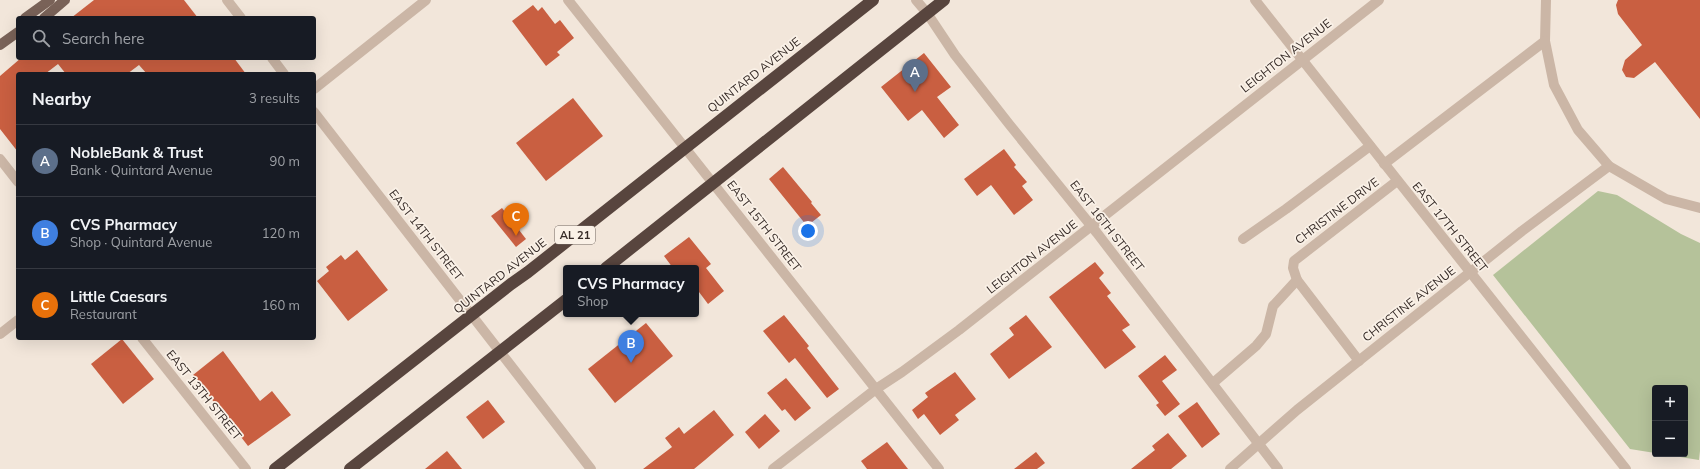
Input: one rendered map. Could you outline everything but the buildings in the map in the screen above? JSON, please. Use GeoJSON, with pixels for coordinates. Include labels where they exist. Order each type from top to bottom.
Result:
{"type":"FeatureCollection","features":[{"type":"Feature","properties":{"kind":"highway","name":"QUINTARD AVENUE"},"geometry":{"type":"LineString","coordinates":[[275,469],[873,0]]}},
{"type":"Feature","properties":{"kind":"highway"},"geometry":{"type":"LineString","coordinates":[[610,265],[944,0]]}},
{"type":"Feature","properties":{"kind":"highway"},"geometry":{"type":"LineString","coordinates":[[350,469],[563,302]]}},
{"type":"Feature","properties":{"kind":"main road"},"geometry":{"type":"LineString","coordinates":[[28,16],[50,0]]}},
{"type":"Feature","properties":{"kind":"main road"},"geometry":{"type":"LineString","coordinates":[[46,16],[65,0]]}},
{"type":"Feature","properties":{"kind":"main road"},"geometry":{"type":"LineString","coordinates":[[0,46],[16,34]]}},
{"type":"Feature","properties":{"kind":"street"},"geometry":{"type":"LineString","coordinates":[[227,0],[239,16]]}},
{"type":"Feature","properties":{"kind":"street"},"geometry":{"type":"LineString","coordinates":[[316,87],[426,0]]}},
{"type":"Feature","properties":{"kind":"street","name":"EAST 15TH STREET"},"geometry":{"type":"LineString","coordinates":[[568,0],[939,469]]}},
{"type":"Feature","properties":{"kind":"street","name":"EAST 16TH STREET"},"geometry":{"type":"LineString","coordinates":[[916,0],[1006,121],[1092,227],[1278,469]]}},
{"type":"Feature","properties":{"kind":"street","name":"EAST 17TH STREET"},"geometry":{"type":"LineString","coordinates":[[1255,0],[1626,469]]}},
{"type":"Feature","properties":{"kind":"street","name":"LEIGHTON AVENUE"},"geometry":{"type":"LineString","coordinates":[[773,469],[876,389],[902,372],[959,330],[1379,0]]}},
{"type":"Feature","properties":{"kind":"street"},"geometry":{"type":"LineString","coordinates":[[1546,0],[1545,41],[1554,85],[1578,130],[1609,166],[1666,199],[1700,208]]}},
{"type":"Feature","properties":{"kind":"street"},"geometry":{"type":"LineString","coordinates":[[1384,164],[1545,41]]}},
{"type":"Feature","properties":{"kind":"street"},"geometry":{"type":"LineString","coordinates":[[274,60],[282,72]]}},
{"type":"Feature","properties":{"kind":"street","name":"EAST 14TH STREET"},"geometry":{"type":"LineString","coordinates":[[316,115],[591,469]]}},
{"type":"Feature","properties":{"kind":"street"},"geometry":{"type":"LineString","coordinates":[[1243,238],[1286,209],[1370,146]]}},
{"type":"Feature","properties":{"kind":"street"},"geometry":{"type":"LineString","coordinates":[[0,160],[16,180]]}},
{"type":"Feature","properties":{"kind":"street","name":"CHRISTINE AVENUE"},"geometry":{"type":"LineString","coordinates":[[1230,469],[1297,410],[1522,231],[1609,166]]}},
{"type":"Feature","properties":{"kind":"street","name":"CHRISTINE DRIVE"},"geometry":{"type":"LineString","coordinates":[[1296,280],[1293,268],[1294,261],[1398,181]]}},
{"type":"Feature","properties":{"kind":"street"},"geometry":{"type":"LineString","coordinates":[[1213,383],[1256,346],[1266,334],[1273,306],[1296,280],[1359,361]]}},
{"type":"Feature","properties":{"kind":"street"},"geometry":{"type":"LineString","coordinates":[[0,334],[16,322]]}},
{"type":"Feature","properties":{"kind":"street","name":"EAST 13TH STREET"},"geometry":{"type":"LineString","coordinates":[[144,340],[246,469]]}},
{"type":"Feature","properties":{"kind":"green space"},"geometry":{"type":"Polygon","coordinates":[[[1598,191],[1617,195],[1681,234],[1700,243],[1699,460],[1680,457],[1688,457],[1688,385],[1652,385],[1652,453],[1630,449],[1493,275],[1598,191]]]}},
{"type":"Feature","properties":{"kind":"place","name":"NobleBank & Trust"},"geometry":{"type":"Point","coordinates":[915,92]}},
{"type":"Feature","properties":{"kind":"place","name":"Little Caesars"},"geometry":{"type":"Point","coordinates":[516,236]}},
{"type":"Feature","properties":{"kind":"place","name":"CVS Pharmacy"},"geometry":{"type":"Point","coordinates":[631,363]}}]}
